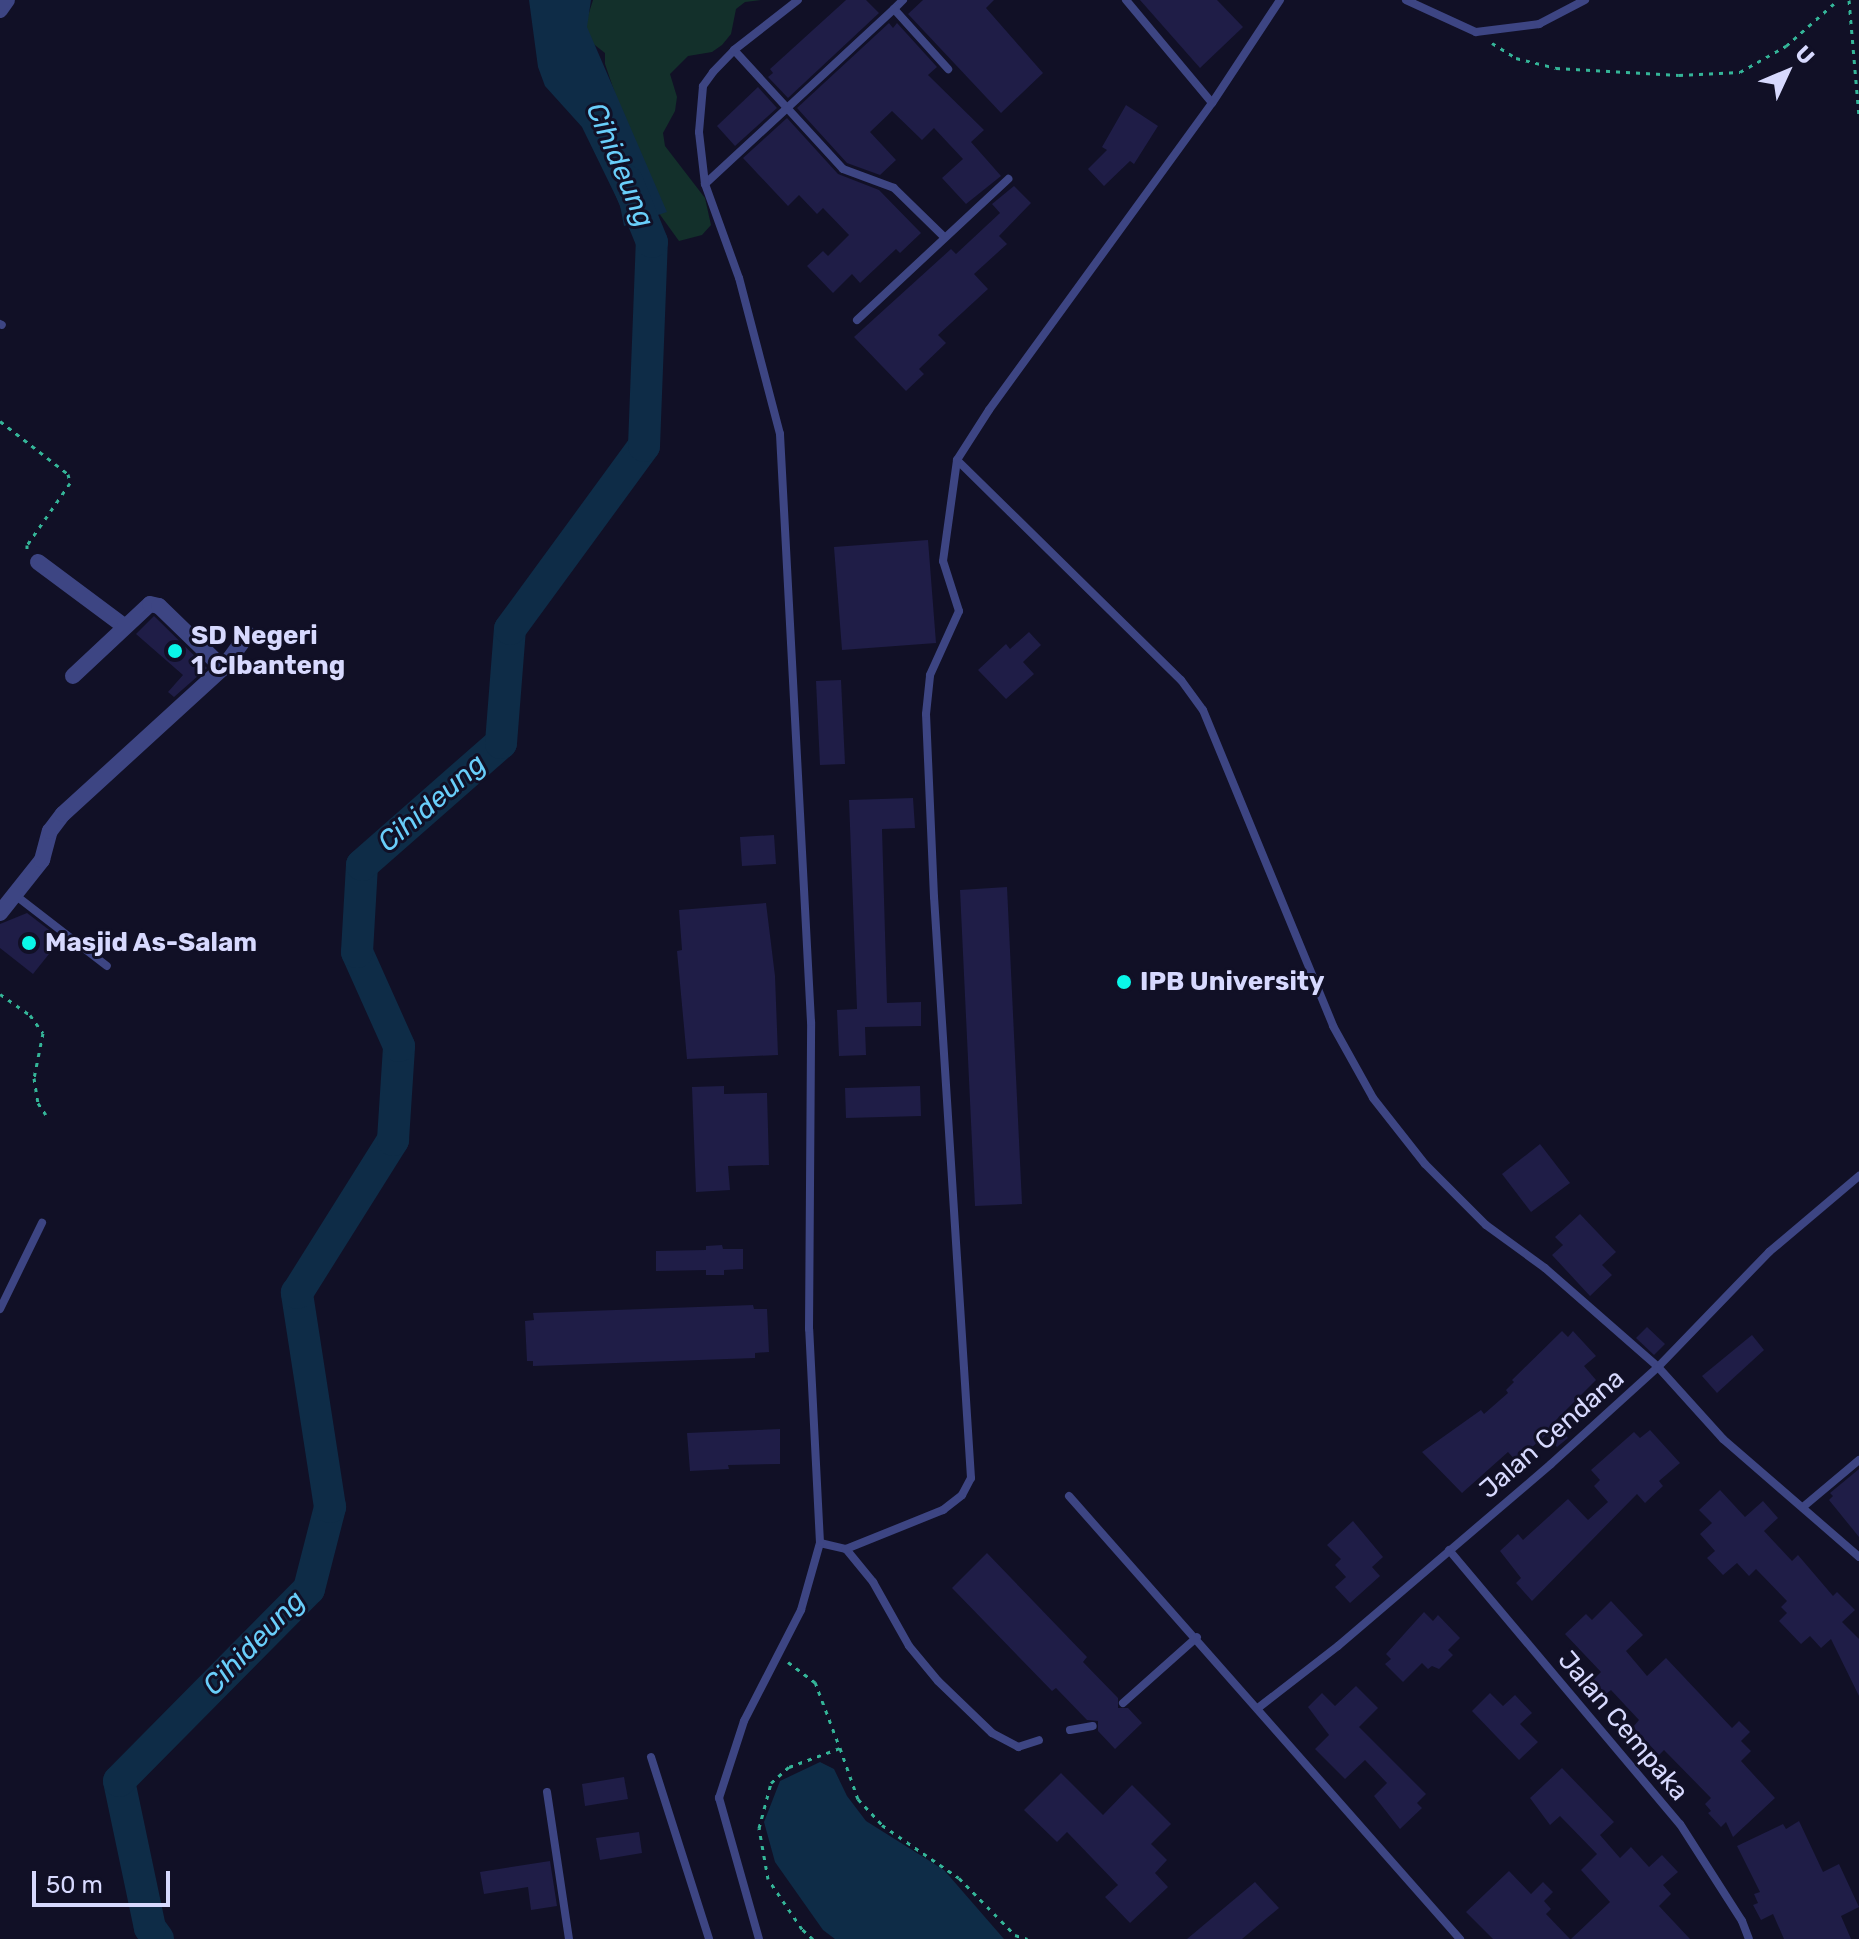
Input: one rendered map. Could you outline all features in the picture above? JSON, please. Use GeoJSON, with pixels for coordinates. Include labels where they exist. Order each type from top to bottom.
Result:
{"type":"FeatureCollection","features":[{"type":"Feature","properties":{"kind":"street"},"geometry":{"type":"LineString","coordinates":[[0,10],[7,0]]}},
{"type":"Feature","properties":{"kind":"street"},"geometry":{"type":"LineString","coordinates":[[38,562],[124,626]]}},
{"type":"Feature","properties":{"kind":"street"},"geometry":{"type":"LineString","coordinates":[[73,676],[150,604],[159,606],[223,668]]}},
{"type":"Feature","properties":{"kind":"street"},"geometry":{"type":"LineString","coordinates":[[0,913],[42,860],[50,831],[63,814],[223,668],[248,634]]}},
{"type":"Feature","properties":{"kind":"lane"},"geometry":{"type":"LineString","coordinates":[[759,1939],[719,1798],[744,1721],[801,1610],[820,1543],[809,1329],[811,1022],[780,434],[748,308],[705,184],[699,132],[701,94],[713,72],[734,50],[798,0]]}},
{"type":"Feature","properties":{"kind":"lane"},"geometry":{"type":"LineString","coordinates":[[705,184],[903,0]]}},
{"type":"Feature","properties":{"kind":"lane"},"geometry":{"type":"LineString","coordinates":[[1126,0],[1212,103]]}},
{"type":"Feature","properties":{"kind":"lane"},"geometry":{"type":"LineString","coordinates":[[820,1543],[846,1549],[943,1510],[962,1495],[971,1478],[934,897],[926,714],[930,675],[959,611],[943,561],[957,460],[989,410],[1212,103],[1280,0]]}},
{"type":"Feature","properties":{"kind":"lane"},"geometry":{"type":"LineString","coordinates":[[1406,0],[1476,32],[1539,24],[1585,0]]}},
{"type":"Feature","properties":{"kind":"lane"},"geometry":{"type":"LineString","coordinates":[[894,9],[948,69]]}},
{"type":"Feature","properties":{"kind":"lane"},"geometry":{"type":"LineString","coordinates":[[734,50],[843,169],[894,188],[944,237]]}},
{"type":"Feature","properties":{"kind":"lane"},"geometry":{"type":"LineString","coordinates":[[857,320],[1008,179]]}},
{"type":"Feature","properties":{"kind":"lane"},"geometry":{"type":"LineString","coordinates":[[957,460],[1181,680],[1203,710],[1333,1026],[1373,1098],[1425,1164],[1486,1225],[1545,1268],[1658,1367],[1723,1439],[1859,1557]]}},
{"type":"Feature","properties":{"kind":"lane"},"geometry":{"type":"LineString","coordinates":[[15,895],[107,966]]}},
{"type":"Feature","properties":{"kind":"lane","name":"Jalan Cendana"},"geometry":{"type":"LineString","coordinates":[[1258,1708],[1338,1646],[1658,1367],[1769,1252],[1859,1176]]}},
{"type":"Feature","properties":{"kind":"lane"},"geometry":{"type":"LineString","coordinates":[[0,1309],[42,1223]]}},
{"type":"Feature","properties":{"kind":"lane"},"geometry":{"type":"LineString","coordinates":[[1803,1507],[1859,1460]]}},
{"type":"Feature","properties":{"kind":"lane"},"geometry":{"type":"LineString","coordinates":[[1069,1496],[1197,1637],[1460,1939]]}},
{"type":"Feature","properties":{"kind":"lane"},"geometry":{"type":"LineString","coordinates":[[846,1549],[873,1582],[909,1646],[938,1681],[1009,1745],[1018,1747],[1039,1740]]}},
{"type":"Feature","properties":{"kind":"lane","name":"Jalan Cempaka"},"geometry":{"type":"LineString","coordinates":[[1449,1550],[1680,1824],[1742,1921],[1749,1939]]}},
{"type":"Feature","properties":{"kind":"lane"},"geometry":{"type":"LineString","coordinates":[[1123,1703],[1197,1637]]}},
{"type":"Feature","properties":{"kind":"lane"},"geometry":{"type":"LineString","coordinates":[[1070,1730],[1093,1726]]}},
{"type":"Feature","properties":{"kind":"lane"},"geometry":{"type":"LineString","coordinates":[[651,1757],[709,1939]]}},
{"type":"Feature","properties":{"kind":"lane"},"geometry":{"type":"LineString","coordinates":[[547,1792],[569,1939]]}},
{"type":"Feature","properties":{"kind":"path"},"geometry":{"type":"LineString","coordinates":[[1476,32],[1516,58],[1556,68],[1679,75],[1740,72],[1786,46],[1838,0]]}},
{"type":"Feature","properties":{"kind":"path"},"geometry":{"type":"LineString","coordinates":[[1849,0],[1859,116]]}},
{"type":"Feature","properties":{"kind":"path"},"geometry":{"type":"LineString","coordinates":[[0,421],[68,474],[70,483],[27,545],[27,554],[38,562]]}},
{"type":"Feature","properties":{"kind":"path"},"geometry":{"type":"LineString","coordinates":[[0,994],[30,1015],[43,1033],[34,1078],[38,1103],[46,1115]]}},
{"type":"Feature","properties":{"kind":"path"},"geometry":{"type":"LineString","coordinates":[[778,1655],[815,1682],[858,1799],[882,1825],[959,1878],[1015,1935],[1027,1939]]}},
{"type":"Feature","properties":{"kind":"path"},"geometry":{"type":"LineString","coordinates":[[813,1939],[802,1929],[768,1879],[759,1828],[771,1783],[789,1767],[840,1748]]}},
{"type":"Feature","properties":{"kind":"green space"},"geometry":{"type":"Polygon","coordinates":[[[593,0],[761,0],[745,2],[736,9],[731,34],[722,45],[712,52],[688,56],[670,74],[677,97],[675,111],[663,133],[665,146],[705,198],[711,225],[702,235],[679,241],[653,205],[605,64],[605,53],[582,35],[593,0]]]}},
{"type":"Feature","properties":{"kind":"water"},"geometry":{"type":"Polygon","coordinates":[[[529,0],[591,0],[587,27],[667,212],[624,226],[620,205],[582,127],[545,86],[538,67],[529,0]]]}},
{"type":"Feature","properties":{"kind":"water"},"geometry":{"type":"Polygon","coordinates":[[[820,1762],[834,1769],[847,1796],[866,1821],[944,1870],[1004,1939],[835,1939],[823,1930],[775,1862],[764,1822],[780,1781],[820,1762]]]}},
{"type":"Feature","properties":{"kind":"building"},"geometry":{"type":"Polygon","coordinates":[[[846,0],[866,0],[879,13],[788,98],[768,77],[773,73],[770,69],[846,0]]]}},
{"type":"Feature","properties":{"kind":"building"},"geometry":{"type":"Polygon","coordinates":[[[923,0],[994,0],[986,8],[1043,73],[1001,113],[908,14],[923,0]]]}},
{"type":"Feature","properties":{"kind":"building"},"geometry":{"type":"Polygon","coordinates":[[[1140,0],[1217,0],[1243,27],[1200,68],[1140,0]]]}},
{"type":"Feature","properties":{"kind":"building"},"geometry":{"type":"Polygon","coordinates":[[[889,23],[893,28],[897,23],[937,67],[928,75],[984,130],[971,142],[1001,176],[966,204],[942,178],[963,159],[934,128],[922,140],[892,111],[870,132],[896,160],[880,175],[847,163],[797,108],[889,23]]]}},
{"type":"Feature","properties":{"kind":"building"},"geometry":{"type":"Polygon","coordinates":[[[758,87],[777,108],[735,146],[717,126],[758,87]]]}},
{"type":"Feature","properties":{"kind":"building"},"geometry":{"type":"Polygon","coordinates":[[[1126,105],[1158,126],[1134,164],[1130,161],[1104,186],[1088,169],[1107,150],[1102,147],[1126,105]]]}},
{"type":"Feature","properties":{"kind":"building"},"geometry":{"type":"Polygon","coordinates":[[[787,118],[838,174],[879,190],[921,233],[900,253],[896,249],[860,283],[852,274],[833,293],[807,266],[823,251],[828,256],[849,235],[823,208],[817,214],[799,195],[788,206],[743,158],[787,118]]]}},
{"type":"Feature","properties":{"kind":"building"},"geometry":{"type":"Polygon","coordinates":[[[1014,186],[1031,203],[999,236],[1007,244],[974,274],[988,289],[938,335],[946,343],[919,369],[924,374],[906,391],[854,337],[951,249],[956,254],[1000,213],[992,204],[1014,186]]]}},
{"type":"Feature","properties":{"kind":"building"},"geometry":{"type":"Polygon","coordinates":[[[928,540],[936,643],[842,650],[834,547],[928,540]]]}},
{"type":"Feature","properties":{"kind":"building","name":"SD Negeri 1 CIbanteng"},"geometry":{"type":"Polygon","coordinates":[[[154,616],[207,668],[174,697],[168,692],[183,675],[136,634],[154,616]]]}},
{"type":"Feature","properties":{"kind":"building"},"geometry":{"type":"Polygon","coordinates":[[[1029,632],[1041,645],[1023,662],[1034,674],[1006,699],[978,670],[1006,644],[1010,649],[1029,632]]]}},
{"type":"Feature","properties":{"kind":"building"},"geometry":{"type":"Polygon","coordinates":[[[841,680],[845,764],[820,765],[816,681],[841,680]]]}},
{"type":"Feature","properties":{"kind":"building"},"geometry":{"type":"Polygon","coordinates":[[[913,798],[915,828],[882,829],[887,1003],[921,1002],[921,1026],[865,1027],[866,1055],[839,1056],[837,1010],[857,1009],[849,800],[913,798]]]}},
{"type":"Feature","properties":{"kind":"building"},"geometry":{"type":"Polygon","coordinates":[[[774,835],[776,864],[742,866],[740,837],[774,835]]]}},
{"type":"Feature","properties":{"kind":"building"},"geometry":{"type":"Polygon","coordinates":[[[1007,887],[1022,1204],[975,1206],[960,890],[1007,887]]]}},
{"type":"Feature","properties":{"kind":"building"},"geometry":{"type":"Polygon","coordinates":[[[766,903],[775,976],[778,1055],[687,1059],[677,951],[682,950],[679,910],[766,903]]]}},
{"type":"Feature","properties":{"kind":"building","name":"Masjid As-Salam"},"geometry":{"type":"Polygon","coordinates":[[[27,913],[61,939],[33,974],[0,948],[0,924],[27,913]]]}},
{"type":"Feature","properties":{"kind":"building"},"geometry":{"type":"Polygon","coordinates":[[[724,1086],[724,1094],[767,1093],[769,1165],[728,1166],[730,1190],[696,1192],[692,1087],[724,1086]]]}},
{"type":"Feature","properties":{"kind":"building"},"geometry":{"type":"Polygon","coordinates":[[[920,1086],[921,1116],[846,1118],[845,1088],[920,1086]]]}},
{"type":"Feature","properties":{"kind":"building"},"geometry":{"type":"Polygon","coordinates":[[[1540,1144],[1570,1183],[1531,1212],[1502,1174],[1540,1144]]]}},
{"type":"Feature","properties":{"kind":"building"},"geometry":{"type":"Polygon","coordinates":[[[1580,1214],[1616,1252],[1602,1265],[1612,1275],[1590,1296],[1552,1255],[1563,1245],[1555,1237],[1580,1214]]]}},
{"type":"Feature","properties":{"kind":"building"},"geometry":{"type":"Polygon","coordinates":[[[722,1245],[723,1249],[743,1249],[743,1269],[724,1270],[724,1275],[706,1275],[706,1270],[656,1271],[656,1251],[706,1250],[706,1246],[722,1245]]]}},
{"type":"Feature","properties":{"kind":"building"},"geometry":{"type":"Polygon","coordinates":[[[753,1305],[754,1309],[767,1309],[769,1352],[755,1353],[755,1358],[533,1366],[533,1361],[527,1361],[525,1321],[534,1320],[533,1313],[753,1305]]]}},
{"type":"Feature","properties":{"kind":"building"},"geometry":{"type":"Polygon","coordinates":[[[1647,1327],[1665,1344],[1654,1355],[1636,1338],[1647,1327]]]}},
{"type":"Feature","properties":{"kind":"building"},"geometry":{"type":"Polygon","coordinates":[[[1562,1331],[1568,1337],[1573,1331],[1596,1356],[1584,1366],[1596,1380],[1554,1422],[1568,1438],[1557,1447],[1546,1435],[1516,1461],[1508,1452],[1462,1493],[1422,1452],[1481,1410],[1484,1414],[1508,1393],[1506,1390],[1514,1382],[1512,1380],[1562,1331]]]}},
{"type":"Feature","properties":{"kind":"building"},"geometry":{"type":"Polygon","coordinates":[[[1752,1335],[1764,1350],[1717,1393],[1702,1376],[1752,1335]]]}},
{"type":"Feature","properties":{"kind":"building"},"geometry":{"type":"Polygon","coordinates":[[[780,1429],[780,1464],[728,1465],[729,1469],[690,1471],[687,1433],[780,1429]]]}},
{"type":"Feature","properties":{"kind":"building"},"geometry":{"type":"Polygon","coordinates":[[[1650,1430],[1680,1463],[1659,1481],[1663,1486],[1645,1503],[1637,1494],[1532,1601],[1516,1583],[1521,1578],[1500,1551],[1518,1534],[1523,1540],[1568,1499],[1588,1520],[1608,1502],[1594,1486],[1600,1480],[1591,1470],[1634,1432],[1640,1438],[1650,1430]]]}},
{"type":"Feature","properties":{"kind":"building"},"geometry":{"type":"Polygon","coordinates":[[[1859,1469],[1859,1537],[1829,1500],[1833,1496],[1830,1493],[1859,1469]]]}},
{"type":"Feature","properties":{"kind":"building"},"geometry":{"type":"Polygon","coordinates":[[[1720,1490],[1745,1517],[1763,1501],[1778,1518],[1764,1531],[1792,1561],[1798,1555],[1833,1596],[1837,1592],[1855,1610],[1842,1622],[1859,1639],[1859,1696],[1831,1639],[1821,1648],[1810,1636],[1801,1644],[1779,1621],[1787,1613],[1781,1607],[1787,1601],[1756,1569],[1749,1576],[1737,1563],[1723,1575],[1707,1558],[1715,1551],[1700,1534],[1712,1523],[1699,1510],[1720,1490]]]}},
{"type":"Feature","properties":{"kind":"building"},"geometry":{"type":"Polygon","coordinates":[[[1353,1521],[1383,1557],[1372,1567],[1380,1576],[1350,1603],[1335,1587],[1346,1577],[1335,1565],[1341,1559],[1327,1545],[1353,1521]]]}},
{"type":"Feature","properties":{"kind":"building"},"geometry":{"type":"Polygon","coordinates":[[[987,1553],[1087,1657],[1083,1662],[1118,1698],[1118,1708],[1128,1708],[1142,1723],[1115,1749],[1098,1731],[1098,1721],[1087,1720],[1056,1688],[1052,1691],[952,1588],[987,1553]]]}},
{"type":"Feature","properties":{"kind":"building"},"geometry":{"type":"Polygon","coordinates":[[[1611,1601],[1643,1635],[1626,1651],[1647,1676],[1666,1658],[1732,1728],[1739,1721],[1750,1732],[1741,1741],[1751,1751],[1741,1761],[1775,1798],[1733,1837],[1726,1822],[1721,1827],[1708,1813],[1711,1811],[1705,1804],[1711,1798],[1664,1750],[1659,1755],[1633,1727],[1639,1720],[1611,1690],[1606,1694],[1593,1680],[1601,1672],[1565,1634],[1586,1614],[1592,1620],[1611,1601]]]}},
{"type":"Feature","properties":{"kind":"building"},"geometry":{"type":"Polygon","coordinates":[[[1424,1612],[1433,1621],[1438,1615],[1460,1638],[1448,1650],[1453,1655],[1439,1669],[1432,1666],[1428,1669],[1422,1663],[1403,1682],[1385,1664],[1391,1659],[1386,1654],[1424,1612]]]}},
{"type":"Feature","properties":{"kind":"building"},"geometry":{"type":"Polygon","coordinates":[[[1356,1686],[1378,1708],[1359,1727],[1426,1794],[1417,1803],[1422,1808],[1400,1829],[1374,1796],[1387,1783],[1365,1760],[1345,1779],[1315,1749],[1329,1735],[1308,1707],[1322,1693],[1335,1706],[1356,1686]]]}},
{"type":"Feature","properties":{"kind":"building"},"geometry":{"type":"Polygon","coordinates":[[[1490,1693],[1503,1706],[1515,1695],[1532,1713],[1520,1724],[1538,1742],[1519,1760],[1472,1711],[1490,1693]]]}},
{"type":"Feature","properties":{"kind":"building"},"geometry":{"type":"Polygon","coordinates":[[[1562,1768],[1614,1822],[1600,1835],[1620,1858],[1631,1847],[1649,1867],[1662,1855],[1678,1872],[1663,1885],[1671,1894],[1659,1906],[1690,1939],[1571,1939],[1610,1902],[1581,1870],[1597,1854],[1560,1816],[1550,1825],[1530,1798],[1562,1768]]]}},
{"type":"Feature","properties":{"kind":"building"},"geometry":{"type":"Polygon","coordinates":[[[1061,1773],[1103,1815],[1132,1785],[1171,1824],[1151,1844],[1167,1860],[1155,1873],[1168,1887],[1130,1923],[1105,1897],[1118,1885],[1067,1832],[1057,1842],[1024,1810],[1061,1773]]]}},
{"type":"Feature","properties":{"kind":"building"},"geometry":{"type":"Polygon","coordinates":[[[624,1777],[628,1799],[585,1806],[582,1784],[624,1777]]]}},
{"type":"Feature","properties":{"kind":"building"},"geometry":{"type":"Polygon","coordinates":[[[1799,1821],[1823,1872],[1839,1864],[1859,1907],[1841,1916],[1851,1939],[1784,1939],[1773,1914],[1761,1920],[1753,1905],[1758,1903],[1754,1894],[1760,1892],[1737,1846],[1783,1824],[1786,1829],[1799,1821]]]}},
{"type":"Feature","properties":{"kind":"building"},"geometry":{"type":"Polygon","coordinates":[[[639,1832],[642,1853],[600,1860],[596,1838],[639,1832]]]}},
{"type":"Feature","properties":{"kind":"building"},"geometry":{"type":"Polygon","coordinates":[[[550,1861],[557,1906],[531,1910],[528,1887],[484,1894],[480,1872],[550,1861]]]}},
{"type":"Feature","properties":{"kind":"building"},"geometry":{"type":"Polygon","coordinates":[[[1509,1871],[1531,1894],[1543,1882],[1553,1892],[1544,1901],[1551,1909],[1546,1914],[1570,1939],[1493,1939],[1466,1912],[1509,1871]]]}},
{"type":"Feature","properties":{"kind":"building"},"geometry":{"type":"Polygon","coordinates":[[[1255,1882],[1279,1908],[1242,1939],[1187,1939],[1255,1882]]]}},
{"type":"Feature","properties":{"kind":"waterway","name":"Cihideung"},"geometry":{"type":"LineString","coordinates":[[158,1939],[150,1928],[119,1781],[309,1589],[330,1507],[297,1293],[393,1140],[399,1046],[357,952],[362,865],[501,743],[510,629],[644,446],[652,242],[627,181]]}},
{"type":"Feature","properties":{"kind":"place","name":"SD Negeri 1 CIbanteng"},"geometry":{"type":"Point","coordinates":[175,651]}},
{"type":"Feature","properties":{"kind":"place","name":"Masjid As-Salam"},"geometry":{"type":"Point","coordinates":[29,943]}},
{"type":"Feature","properties":{"kind":"place","name":"IPB University"},"geometry":{"type":"Point","coordinates":[1124,982]}}]}
